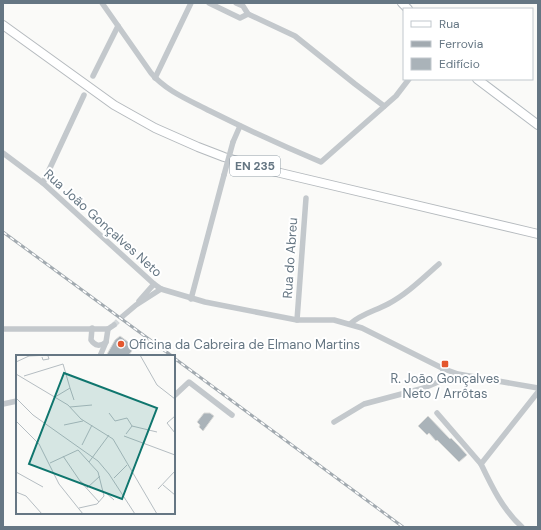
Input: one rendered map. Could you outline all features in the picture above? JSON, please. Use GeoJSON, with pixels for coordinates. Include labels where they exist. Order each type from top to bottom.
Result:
{"type":"FeatureCollection","features":[{"type":"Feature","properties":{"kind":"main road","name":"EN 235"},"geometry":{"type":"LineString","coordinates":[[3,25],[114,105],[155,128],[198,147],[224,157],[272,171],[538,234]]}},
{"type":"Feature","properties":{"kind":"main road"},"geometry":{"type":"LineString","coordinates":[[478,80],[538,125]]}},
{"type":"Feature","properties":{"kind":"street"},"geometry":{"type":"LineString","coordinates":[[98,3],[104,5],[155,78],[176,94],[240,126],[320,162],[396,96],[408,80]]}},
{"type":"Feature","properties":{"kind":"street"},"geometry":{"type":"LineString","coordinates":[[155,78],[191,3]]}},
{"type":"Feature","properties":{"kind":"street"},"geometry":{"type":"LineString","coordinates":[[208,3],[240,18],[248,14]]}},
{"type":"Feature","properties":{"kind":"street"},"geometry":{"type":"LineString","coordinates":[[236,3],[243,6],[248,14],[295,36],[384,106]]}},
{"type":"Feature","properties":{"kind":"street"},"geometry":{"type":"LineString","coordinates":[[93,76],[118,26]]}},
{"type":"Feature","properties":{"kind":"street"},"geometry":{"type":"LineString","coordinates":[[43,183],[84,95]]}},
{"type":"Feature","properties":{"kind":"street"},"geometry":{"type":"LineString","coordinates":[[191,299],[233,142],[240,126]]}},
{"type":"Feature","properties":{"kind":"street","name":"Rua João Gonçalves Neto"},"geometry":{"type":"LineString","coordinates":[[3,153],[43,183],[161,289],[191,299],[297,320],[334,320],[350,324],[362,328],[444,369],[458,374],[538,388]]}},
{"type":"Feature","properties":{"kind":"street","name":"Rua do Abreu"},"geometry":{"type":"LineString","coordinates":[[297,320],[306,198]]}},
{"type":"Feature","properties":{"kind":"street"},"geometry":{"type":"LineString","coordinates":[[350,324],[357,318],[388,304],[414,286],[439,264]]}},
{"type":"Feature","properties":{"kind":"street"},"geometry":{"type":"LineString","coordinates":[[136,305],[154,284]]}},
{"type":"Feature","properties":{"kind":"street"},"geometry":{"type":"LineString","coordinates":[[123,316],[136,305],[161,289]]}},
{"type":"Feature","properties":{"kind":"street"},"geometry":{"type":"LineString","coordinates":[[3,329],[108,329],[114,325]]}},
{"type":"Feature","properties":{"kind":"street"},"geometry":{"type":"LineString","coordinates":[[92,328],[91,340],[96,345],[99,355]]}},
{"type":"Feature","properties":{"kind":"street"},"geometry":{"type":"LineString","coordinates":[[100,355],[106,342],[108,329]]}},
{"type":"Feature","properties":{"kind":"street"},"geometry":{"type":"LineString","coordinates":[[96,345],[106,342]]}},
{"type":"Feature","properties":{"kind":"street"},"geometry":{"type":"LineString","coordinates":[[334,422],[364,404],[424,388],[438,382],[444,369]]}},
{"type":"Feature","properties":{"kind":"street"},"geometry":{"type":"LineString","coordinates":[[175,395],[189,382],[232,415]]}},
{"type":"Feature","properties":{"kind":"street"},"geometry":{"type":"LineString","coordinates":[[481,464],[538,392]]}},
{"type":"Feature","properties":{"kind":"street"},"geometry":{"type":"LineString","coordinates":[[3,404],[16,402]]}},
{"type":"Feature","properties":{"kind":"street"},"geometry":{"type":"LineString","coordinates":[[437,413],[481,464],[499,499],[513,518],[522,527]]}},
{"type":"Feature","properties":{"kind":"building","name":"Oficina da Cabreira de Elmano Martins"},"geometry":{"type":"Polygon","coordinates":[[[120,336],[135,347],[129,355],[107,355],[115,340],[120,336]]]}},
{"type":"Feature","properties":{"kind":"building"},"geometry":{"type":"Polygon","coordinates":[[[204,413],[210,413],[214,416],[203,431],[197,422],[204,413]]]}},
{"type":"Feature","properties":{"kind":"building"},"geometry":{"type":"Polygon","coordinates":[[[428,416],[467,455],[459,462],[437,440],[436,441],[429,433],[427,435],[418,426],[428,416]]]}},
{"type":"Feature","properties":{"kind":"tunnel"},"geometry":{"type":"LineString","coordinates":[[114,325],[123,316]]}},
{"type":"Feature","properties":{"kind":"railway"},"geometry":{"type":"LineString","coordinates":[[3,232],[171,355]]}},
{"type":"Feature","properties":{"kind":"railway"},"geometry":{"type":"LineString","coordinates":[[175,359],[403,527]]}},
{"type":"Feature","properties":{"kind":"place","name":"Oficina da Cabreira de Elmano Martins"},"geometry":{"type":"Point","coordinates":[121,344]}},
{"type":"Feature","properties":{"kind":"place","name":"R. João Gonçalves Neto / Arrôtas"},"geometry":{"type":"Point","coordinates":[445,364]}}]}
